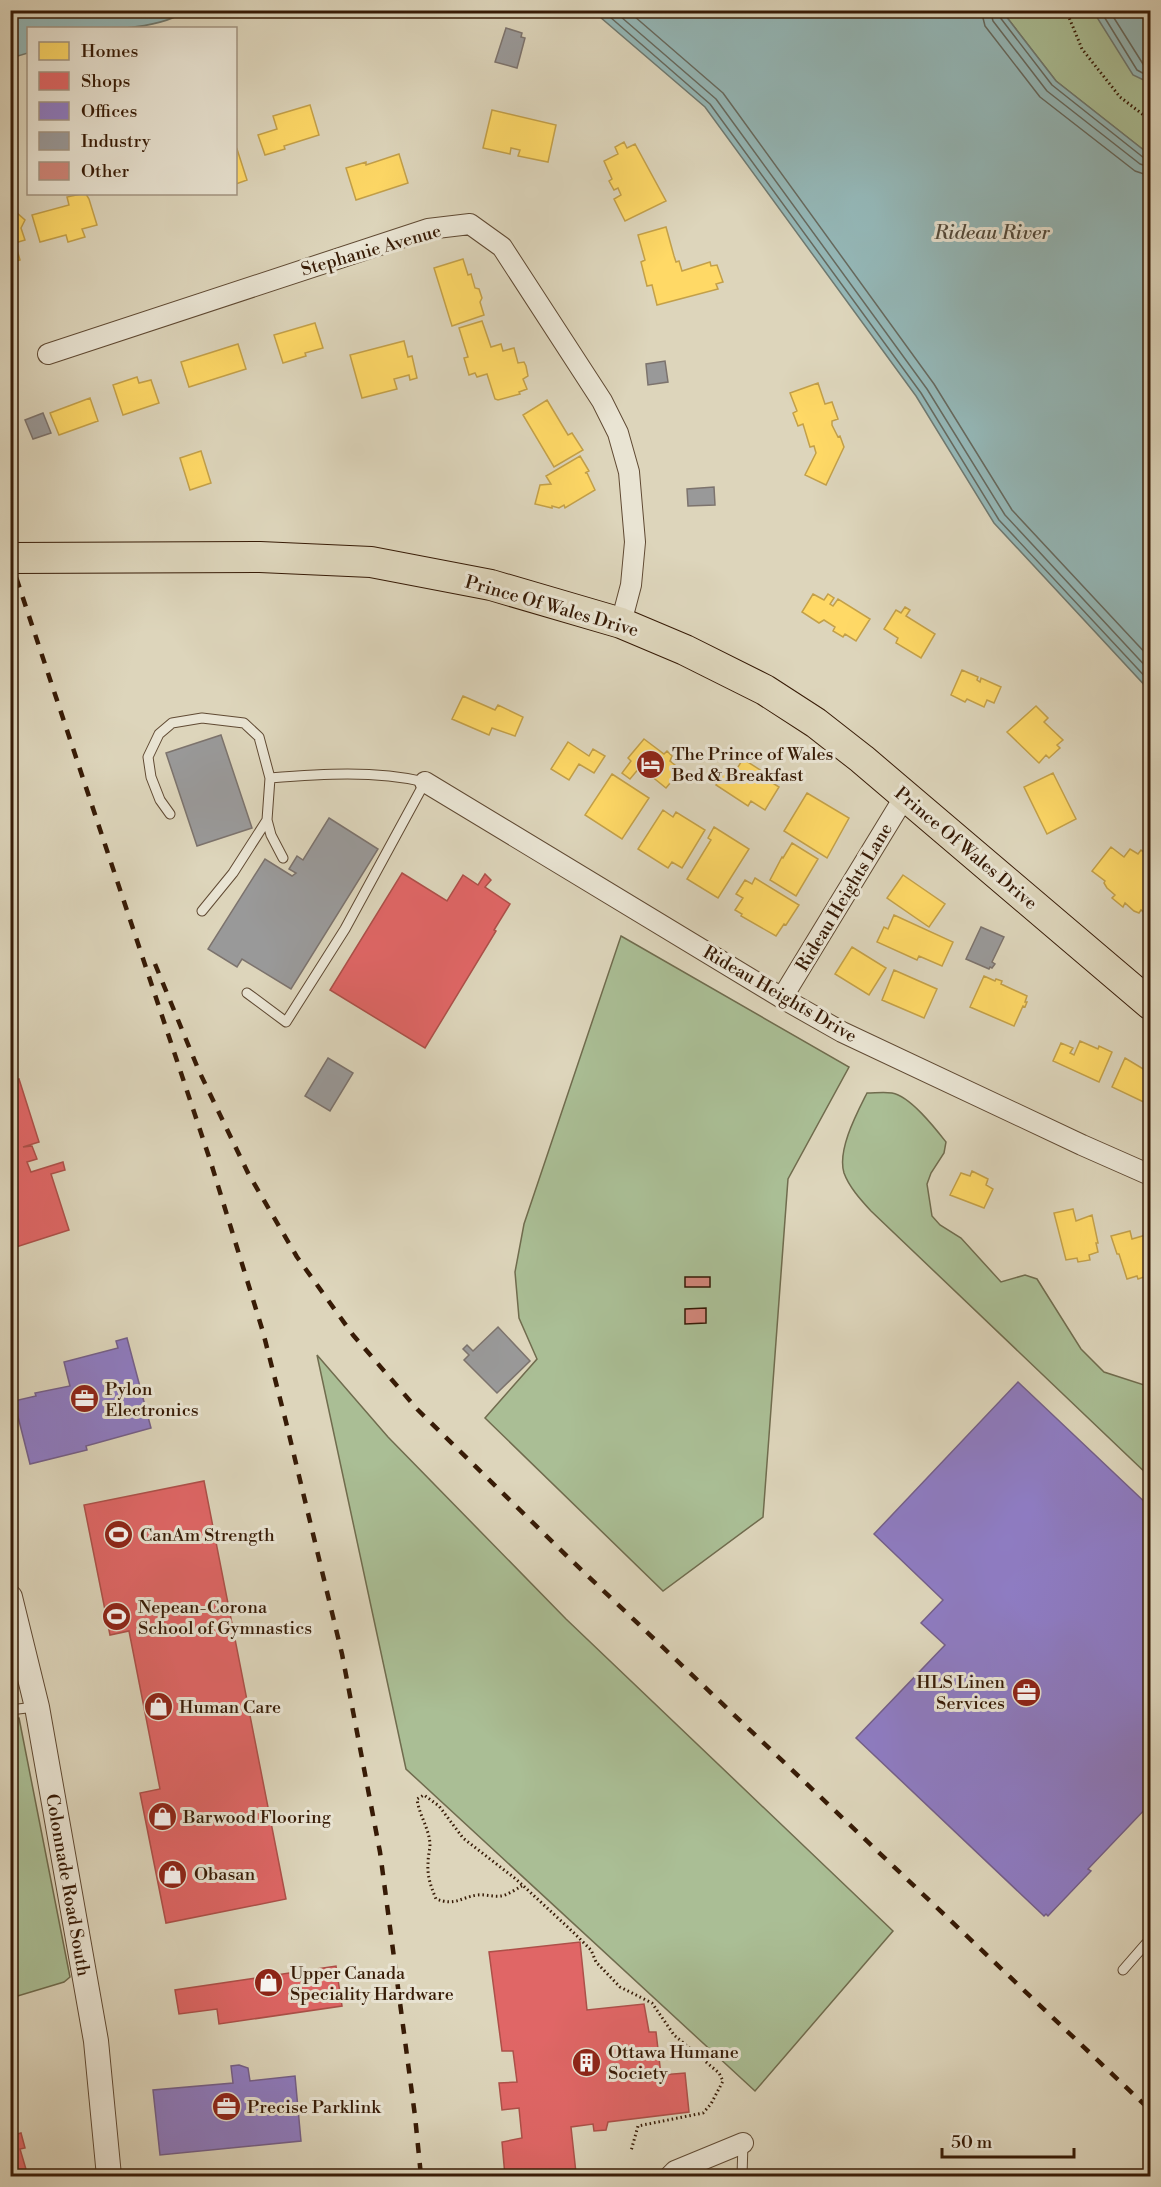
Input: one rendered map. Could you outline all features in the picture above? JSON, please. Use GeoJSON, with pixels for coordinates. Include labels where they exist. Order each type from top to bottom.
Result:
{"type":"FeatureCollection","features":[{"type":"Feature","properties":{"kind":"main road","name":"Prince Of Wales Drive"},"geometry":{"type":"LineString","coordinates":[[10,558],[260,557],[371,562],[491,585],[621,623],[685,650],[765,690],[816,723],[862,759],[1150,1004]]}},
{"type":"Feature","properties":{"kind":"street","name":"Stephanie Avenue"},"geometry":{"type":"LineString","coordinates":[[48,354],[428,229],[470,224],[502,247],[602,401],[618,433],[630,472],[635,542],[631,585],[621,623]]}},
{"type":"Feature","properties":{"kind":"street","name":"Rideau Heights Drive"},"geometry":{"type":"LineString","coordinates":[[425,782],[842,1032],[1150,1175]]}},
{"type":"Feature","properties":{"kind":"street","name":"Rideau Heights Lane"},"geometry":{"type":"LineString","coordinates":[[782,998],[905,796]]}},
{"type":"Feature","properties":{"kind":"street","name":"Colonnade Road South"},"geometry":{"type":"LineString","coordinates":[[10,1596],[20,1672],[37,1707],[96,2041],[109,2176]]}},
{"type":"Feature","properties":{"kind":"street"},"geometry":{"type":"LineString","coordinates":[[670,2176],[675,2171],[743,2143]]}},
{"type":"Feature","properties":{"kind":"lane"},"geometry":{"type":"LineString","coordinates":[[171,814],[160,800],[151,777],[148,757],[159,734],[172,723],[202,718],[244,723],[259,736],[270,778],[267,820],[271,836],[283,858]]}},
{"type":"Feature","properties":{"kind":"lane"},"geometry":{"type":"LineString","coordinates":[[247,993],[286,1022],[345,929],[425,782],[405,777],[320,774],[270,778]]}},
{"type":"Feature","properties":{"kind":"lane"},"geometry":{"type":"LineString","coordinates":[[202,911],[233,873],[267,820]]}},
{"type":"Feature","properties":{"kind":"lane"},"geometry":{"type":"LineString","coordinates":[[10,1710],[37,1707]]}},
{"type":"Feature","properties":{"kind":"lane"},"geometry":{"type":"LineString","coordinates":[[1123,1970],[1150,1939]]}},
{"type":"Feature","properties":{"kind":"lane"},"geometry":{"type":"LineString","coordinates":[[741,2176],[743,2143]]}},
{"type":"Feature","properties":{"kind":"path"},"geometry":{"type":"LineString","coordinates":[[1066,10],[1082,49],[1120,97],[1150,120]]}},
{"type":"Feature","properties":{"kind":"path"},"geometry":{"type":"LineString","coordinates":[[522,1886],[500,1896],[480,1894],[456,1903],[436,1899],[429,1884],[428,1830],[417,1799],[424,1794],[439,1806],[463,1838],[522,1886],[591,1950],[596,1962],[620,1987],[652,2003],[674,2035],[719,2073],[723,2081],[711,2104],[703,2113],[638,2126],[631,2151]]}},
{"type":"Feature","properties":{"kind":"green space"},"geometry":{"type":"Polygon","coordinates":[[[1002,11],[1150,11],[1150,155],[1056,81],[1002,11]]]}},
{"type":"Feature","properties":{"kind":"green space"},"geometry":{"type":"Polygon","coordinates":[[[621,936],[849,1067],[788,1179],[763,1517],[663,1591],[485,1418],[537,1359],[519,1318],[515,1272],[524,1224],[621,936]]]}},
{"type":"Feature","properties":{"kind":"green space"},"geometry":{"type":"Polygon","coordinates":[[[867,1093],[899,1095],[922,1113],[946,1142],[944,1153],[927,1184],[932,1216],[940,1225],[961,1238],[1001,1282],[1025,1275],[1037,1279],[1081,1349],[1104,1372],[1147,1386],[1150,1384],[1150,1477],[871,1211],[856,1193],[844,1173],[843,1154],[849,1132],[867,1093]]]}},
{"type":"Feature","properties":{"kind":"green space"},"geometry":{"type":"Polygon","coordinates":[[[317,1355],[388,1437],[566,1619],[893,1931],[755,2091],[406,1769],[317,1355]]]}},
{"type":"Feature","properties":{"kind":"green space"},"geometry":{"type":"Polygon","coordinates":[[[19,1718],[70,1977],[64,1982],[11,1998],[10,1719],[19,1718]]]}},
{"type":"Feature","properties":{"kind":"water"},"geometry":{"type":"Polygon","coordinates":[[[11,10],[186,11],[170,19],[131,27],[27,27],[27,53],[11,58],[11,10]]]}},
{"type":"Feature","properties":{"kind":"water","name":"Rideau River"},"geometry":{"type":"Polygon","coordinates":[[[593,11],[1002,11],[1056,81],[1150,155],[1150,691],[994,523],[916,396],[705,107],[593,11]]]}},
{"type":"Feature","properties":{"kind":"water"},"geometry":{"type":"Polygon","coordinates":[[[1093,11],[1150,11],[1150,83],[1133,75],[1093,11]]]}},
{"type":"Feature","properties":{"kind":"building: Homes"},"geometry":{"type":"Polygon","coordinates":[[[310,105],[319,135],[284,146],[285,149],[265,155],[258,135],[277,129],[273,116],[310,105]]]}},
{"type":"Feature","properties":{"kind":"building: Homes"},"geometry":{"type":"Polygon","coordinates":[[[492,110],[556,125],[548,162],[518,156],[520,150],[511,148],[510,154],[483,148],[492,110]]]}},
{"type":"Feature","properties":{"kind":"building: Homes"},"geometry":{"type":"Polygon","coordinates":[[[624,142],[627,148],[635,144],[666,201],[625,221],[614,199],[621,195],[618,188],[614,190],[609,181],[612,179],[604,161],[618,154],[615,147],[624,142]]]}},
{"type":"Feature","properties":{"kind":"building: Homes"},"geometry":{"type":"Polygon","coordinates":[[[237,149],[247,180],[237,184],[237,149]]]}},
{"type":"Feature","properties":{"kind":"building: Homes"},"geometry":{"type":"Polygon","coordinates":[[[399,154],[408,183],[356,200],[346,168],[366,162],[366,165],[399,154]]]}},
{"type":"Feature","properties":{"kind":"building: Homes"},"geometry":{"type":"Polygon","coordinates":[[[87,195],[97,225],[82,229],[85,237],[68,242],[66,235],[40,242],[32,215],[69,205],[67,197],[87,195]]]}},
{"type":"Feature","properties":{"kind":"building: Homes"},"geometry":{"type":"Polygon","coordinates":[[[14,204],[16,212],[25,220],[21,228],[25,240],[15,243],[20,260],[10,263],[10,205],[14,204]]]}},
{"type":"Feature","properties":{"kind":"building: Homes"},"geometry":{"type":"Polygon","coordinates":[[[666,227],[676,262],[679,261],[682,271],[710,262],[711,266],[717,265],[723,282],[716,284],[718,289],[657,305],[652,285],[647,286],[641,262],[645,260],[638,235],[666,227]]]}},
{"type":"Feature","properties":{"kind":"building: Homes"},"geometry":{"type":"Polygon","coordinates":[[[463,259],[468,275],[471,274],[475,288],[479,289],[484,315],[452,326],[434,268],[463,259]]]}},
{"type":"Feature","properties":{"kind":"building: Homes"},"geometry":{"type":"Polygon","coordinates":[[[482,321],[491,347],[501,344],[503,351],[514,348],[518,363],[524,362],[528,376],[523,379],[527,389],[519,392],[520,394],[495,399],[487,374],[477,377],[475,373],[469,375],[464,358],[468,357],[459,328],[482,321]]]}},
{"type":"Feature","properties":{"kind":"building: Homes"},"geometry":{"type":"Polygon","coordinates":[[[315,323],[323,348],[283,363],[274,335],[315,323]]]}},
{"type":"Feature","properties":{"kind":"building: Homes"},"geometry":{"type":"Polygon","coordinates":[[[404,341],[408,357],[412,356],[417,378],[410,380],[409,375],[394,379],[397,389],[362,398],[350,355],[404,341]]]}},
{"type":"Feature","properties":{"kind":"building: Homes"},"geometry":{"type":"Polygon","coordinates":[[[238,344],[246,369],[189,387],[181,362],[238,344]]]}},
{"type":"Feature","properties":{"kind":"building: Homes"},"geometry":{"type":"Polygon","coordinates":[[[137,377],[139,383],[151,380],[159,403],[123,415],[113,385],[137,377]]]}},
{"type":"Feature","properties":{"kind":"building: Homes"},"geometry":{"type":"Polygon","coordinates":[[[818,383],[825,404],[832,402],[838,419],[832,421],[832,425],[844,447],[826,485],[805,475],[816,453],[814,446],[810,447],[803,424],[798,426],[793,413],[797,411],[790,393],[818,383]]]}},
{"type":"Feature","properties":{"kind":"building: Homes"},"geometry":{"type":"Polygon","coordinates":[[[90,398],[98,421],[59,435],[50,413],[90,398]]]}},
{"type":"Feature","properties":{"kind":"building: Homes"},"geometry":{"type":"Polygon","coordinates":[[[547,400],[568,435],[572,433],[583,450],[554,467],[523,415],[547,400]]]}},
{"type":"Feature","properties":{"kind":"building: Homes"},"geometry":{"type":"Polygon","coordinates":[[[201,451],[211,483],[190,490],[180,458],[201,451]]]}},
{"type":"Feature","properties":{"kind":"building: Homes"},"geometry":{"type":"Polygon","coordinates":[[[580,456],[589,471],[585,473],[595,490],[565,508],[564,505],[559,508],[552,506],[552,508],[535,504],[540,485],[551,484],[546,476],[580,456]]]}},
{"type":"Feature","properties":{"kind":"building: Homes"},"geometry":{"type":"Polygon","coordinates":[[[813,594],[824,600],[828,594],[834,598],[830,604],[833,606],[838,599],[870,619],[856,641],[845,634],[843,637],[833,631],[835,627],[824,620],[819,623],[802,612],[813,594]]]}},
{"type":"Feature","properties":{"kind":"building: Homes"},"geometry":{"type":"Polygon","coordinates":[[[905,607],[910,610],[906,616],[935,634],[921,658],[896,643],[898,638],[884,629],[896,610],[901,613],[905,607]]]}},
{"type":"Feature","properties":{"kind":"building: Homes"},"geometry":{"type":"Polygon","coordinates":[[[962,670],[978,677],[977,680],[980,682],[981,678],[1001,687],[994,703],[987,700],[984,707],[951,695],[962,670]]]}},
{"type":"Feature","properties":{"kind":"building: Homes"},"geometry":{"type":"Polygon","coordinates":[[[463,696],[495,710],[498,705],[523,717],[515,736],[492,728],[489,735],[452,719],[463,696]]]}},
{"type":"Feature","properties":{"kind":"building: Homes"},"geometry":{"type":"Polygon","coordinates":[[[1036,706],[1048,718],[1044,722],[1063,740],[1057,745],[1060,748],[1049,758],[1046,755],[1039,763],[1007,732],[1036,706]]]}},
{"type":"Feature","properties":{"kind":"building: Homes","name":"The Prince of Wales Bed & Breakfast"},"geometry":{"type":"Polygon","coordinates":[[[644,739],[664,754],[667,751],[672,756],[670,761],[681,770],[666,788],[640,767],[630,779],[622,773],[631,761],[628,758],[644,739]]]}},
{"type":"Feature","properties":{"kind":"building: Homes"},"geometry":{"type":"Polygon","coordinates":[[[568,742],[589,756],[593,749],[605,756],[594,773],[579,764],[569,780],[551,769],[568,742]]]}},
{"type":"Feature","properties":{"kind":"building: Homes"},"geometry":{"type":"Polygon","coordinates":[[[743,759],[773,778],[771,782],[779,787],[765,810],[751,801],[748,806],[716,785],[723,774],[728,772],[733,775],[743,759]]]}},
{"type":"Feature","properties":{"kind":"building: Homes"},"geometry":{"type":"Polygon","coordinates":[[[1053,773],[1076,819],[1047,834],[1024,787],[1053,773]]]}},
{"type":"Feature","properties":{"kind":"building: Homes"},"geometry":{"type":"Polygon","coordinates":[[[612,774],[649,798],[622,839],[585,815],[612,774]]]}},
{"type":"Feature","properties":{"kind":"building: Homes"},"geometry":{"type":"Polygon","coordinates":[[[807,793],[849,818],[827,858],[784,831],[807,793]]]}},
{"type":"Feature","properties":{"kind":"building: Homes"},"geometry":{"type":"Polygon","coordinates":[[[663,810],[673,817],[676,812],[705,830],[682,868],[672,862],[668,868],[638,849],[663,810]]]}},
{"type":"Feature","properties":{"kind":"building: Homes"},"geometry":{"type":"Polygon","coordinates":[[[714,827],[749,849],[718,898],[687,879],[711,840],[708,838],[714,827]]]}},
{"type":"Feature","properties":{"kind":"building: Homes"},"geometry":{"type":"Polygon","coordinates":[[[792,843],[818,859],[796,896],[770,880],[792,843]]]}},
{"type":"Feature","properties":{"kind":"building: Homes"},"geometry":{"type":"Polygon","coordinates":[[[1111,847],[1124,857],[1130,849],[1138,854],[1141,850],[1150,854],[1150,918],[1141,910],[1139,913],[1134,911],[1125,903],[1123,907],[1112,898],[1115,895],[1107,888],[1105,881],[1092,871],[1111,847]]]}},
{"type":"Feature","properties":{"kind":"building: Homes"},"geometry":{"type":"Polygon","coordinates":[[[903,875],[945,904],[929,927],[887,898],[903,875]]]}},
{"type":"Feature","properties":{"kind":"building: Homes"},"geometry":{"type":"Polygon","coordinates":[[[755,878],[799,905],[776,936],[741,916],[742,914],[735,910],[743,898],[736,894],[745,880],[752,884],[755,878]]]}},
{"type":"Feature","properties":{"kind":"building: Homes"},"geometry":{"type":"Polygon","coordinates":[[[894,915],[953,942],[942,966],[919,956],[917,960],[877,942],[884,927],[888,929],[894,915]]]}},
{"type":"Feature","properties":{"kind":"building: Homes"},"geometry":{"type":"Polygon","coordinates":[[[852,947],[886,968],[869,995],[835,974],[852,947]]]}},
{"type":"Feature","properties":{"kind":"building: Homes"},"geometry":{"type":"Polygon","coordinates":[[[894,970],[937,989],[924,1018],[882,1000],[894,970]]]}},
{"type":"Feature","properties":{"kind":"building: Homes"},"geometry":{"type":"Polygon","coordinates":[[[984,976],[995,981],[996,979],[1002,981],[1001,984],[1027,996],[1025,1007],[1023,1006],[1014,1026],[970,1007],[984,976]]]}},
{"type":"Feature","properties":{"kind":"building: Homes"},"geometry":{"type":"Polygon","coordinates":[[[1080,1041],[1112,1052],[1099,1082],[1053,1061],[1061,1043],[1073,1048],[1070,1053],[1074,1055],[1080,1041]]]}},
{"type":"Feature","properties":{"kind":"building: Homes"},"geometry":{"type":"Polygon","coordinates":[[[1125,1058],[1150,1073],[1150,1105],[1112,1087],[1125,1058]]]}},
{"type":"Feature","properties":{"kind":"building: Homes"},"geometry":{"type":"Polygon","coordinates":[[[972,1171],[988,1179],[986,1185],[993,1189],[984,1208],[950,1195],[961,1173],[970,1176],[972,1171]]]}},
{"type":"Feature","properties":{"kind":"building: Homes"},"geometry":{"type":"Polygon","coordinates":[[[1073,1209],[1076,1221],[1092,1215],[1098,1252],[1089,1255],[1090,1260],[1078,1262],[1077,1258],[1066,1260],[1054,1213],[1073,1209]]]}},
{"type":"Feature","properties":{"kind":"building: Homes"},"geometry":{"type":"Polygon","coordinates":[[[1130,1231],[1132,1239],[1149,1234],[1150,1275],[1138,1279],[1137,1276],[1127,1279],[1111,1236],[1130,1231]]]}},
{"type":"Feature","properties":{"kind":"building: Shops"},"geometry":{"type":"Polygon","coordinates":[[[402,873],[447,901],[463,875],[478,885],[485,874],[491,880],[485,887],[510,904],[425,1048],[330,990],[402,873]]]}},
{"type":"Feature","properties":{"kind":"building: Shops"},"geometry":{"type":"Polygon","coordinates":[[[19,1079],[39,1142],[23,1147],[32,1146],[37,1159],[27,1162],[31,1172],[63,1162],[65,1170],[51,1174],[69,1230],[10,1249],[10,1081],[19,1079]]]}},
{"type":"Feature","properties":{"kind":"building: Shops"},"geometry":{"type":"Polygon","coordinates":[[[204,1481],[286,1899],[166,1923],[140,1793],[160,1789],[129,1631],[110,1635],[84,1505],[204,1481]]]}},
{"type":"Feature","properties":{"kind":"building: Shops","name":"Ottawa Humane Society"},"geometry":{"type":"Polygon","coordinates":[[[580,1942],[587,2010],[644,2004],[649,2032],[656,2032],[661,2075],[685,2073],[689,2112],[608,2122],[606,2130],[594,2131],[593,2124],[571,2127],[576,2173],[574,2176],[505,2176],[502,2142],[522,2138],[519,2108],[502,2110],[499,2083],[517,2082],[513,2051],[502,2051],[489,1952],[580,1942]]]}},
{"type":"Feature","properties":{"kind":"building: Shops"},"geometry":{"type":"Polygon","coordinates":[[[336,1966],[342,2006],[219,2024],[217,2009],[179,2014],[175,1990],[336,1966]]]}},
{"type":"Feature","properties":{"kind":"building: Shops"},"geometry":{"type":"Polygon","coordinates":[[[21,2133],[25,2148],[20,2149],[28,2176],[10,2176],[10,2136],[21,2133]]]}},
{"type":"Feature","properties":{"kind":"building: Offices","name":"Pylon Electronics"},"geometry":{"type":"Polygon","coordinates":[[[127,1338],[151,1428],[86,1446],[87,1450],[30,1464],[14,1401],[36,1396],[35,1393],[70,1386],[64,1362],[118,1348],[116,1341],[127,1338]]]}},
{"type":"Feature","properties":{"kind":"building: Offices","name":"HLS Linen Services"},"geometry":{"type":"Polygon","coordinates":[[[1018,1382],[1150,1507],[1150,1804],[1088,1869],[1091,1871],[1048,1916],[1046,1914],[1044,1916],[856,1738],[945,1645],[921,1623],[943,1600],[874,1534],[1018,1382]]]}},
{"type":"Feature","properties":{"kind":"building: Offices","name":"Precise Parklink"},"geometry":{"type":"Polygon","coordinates":[[[239,2065],[248,2068],[250,2081],[295,2076],[301,2141],[160,2155],[153,2090],[233,2083],[231,2066],[239,2065]]]}},
{"type":"Feature","properties":{"kind":"building: Industry"},"geometry":{"type":"Polygon","coordinates":[[[506,28],[522,33],[521,37],[525,38],[517,68],[495,62],[506,28]]]}},
{"type":"Feature","properties":{"kind":"building: Industry"},"geometry":{"type":"Polygon","coordinates":[[[665,361],[668,382],[648,385],[646,364],[665,361]]]}},
{"type":"Feature","properties":{"kind":"building: Industry"},"geometry":{"type":"Polygon","coordinates":[[[43,413],[51,433],[33,439],[25,420],[43,413]]]}},
{"type":"Feature","properties":{"kind":"building: Industry"},"geometry":{"type":"Polygon","coordinates":[[[714,487],[715,505],[688,506],[687,489],[714,487]]]}},
{"type":"Feature","properties":{"kind":"building: Industry"},"geometry":{"type":"Polygon","coordinates":[[[221,735],[252,828],[197,846],[166,753],[221,735]]]}},
{"type":"Feature","properties":{"kind":"building: Industry"},"geometry":{"type":"Polygon","coordinates":[[[329,818],[378,849],[291,989],[242,959],[237,967],[208,949],[265,859],[292,876],[296,873],[289,869],[297,856],[303,860],[329,818]]]}},
{"type":"Feature","properties":{"kind":"building: Industry"},"geometry":{"type":"Polygon","coordinates":[[[981,927],[1004,937],[992,962],[995,964],[989,969],[966,959],[981,927]]]}},
{"type":"Feature","properties":{"kind":"building: Industry"},"geometry":{"type":"Polygon","coordinates":[[[328,1058],[353,1073],[330,1111],[305,1096],[328,1058]]]}},
{"type":"Feature","properties":{"kind":"building: Industry"},"geometry":{"type":"Polygon","coordinates":[[[498,1327],[530,1361],[497,1393],[464,1360],[469,1355],[463,1349],[467,1345],[473,1351],[498,1327]]]}},
{"type":"Feature","properties":{"kind":"building: Other"},"geometry":{"type":"Polygon","coordinates":[[[685,1277],[710,1277],[710,1287],[685,1287],[685,1277]]]}},
{"type":"Feature","properties":{"kind":"building: Other"},"geometry":{"type":"Polygon","coordinates":[[[706,1308],[706,1323],[685,1324],[685,1309],[706,1308]]]}},
{"type":"Feature","properties":{"kind":"railway"},"geometry":{"type":"LineString","coordinates":[[10,559],[211,1163],[263,1332],[286,1422],[342,1654],[380,1852],[421,2176]]}},
{"type":"Feature","properties":{"kind":"railway"},"geometry":{"type":"LineString","coordinates":[[155,964],[199,1071],[248,1173],[297,1257],[353,1335],[418,1410],[570,1559],[1150,2110]]}},
{"type":"Feature","properties":{"kind":"place","name":"The Prince of Wales Bed & Breakfast"},"geometry":{"type":"Point","coordinates":[651,764]}},
{"type":"Feature","properties":{"kind":"place","name":"Pylon Electronics"},"geometry":{"type":"Point","coordinates":[84,1399]}},
{"type":"Feature","properties":{"kind":"place","name":"CanAm Strength"},"geometry":{"type":"Point","coordinates":[119,1535]}},
{"type":"Feature","properties":{"kind":"place","name":"Nepean-Corona School of Gymnastics"},"geometry":{"type":"Point","coordinates":[117,1617]}},
{"type":"Feature","properties":{"kind":"place","name":"HLS Linen Services"},"geometry":{"type":"Point","coordinates":[1026,1692]}},
{"type":"Feature","properties":{"kind":"place","name":"Human Care"},"geometry":{"type":"Point","coordinates":[158,1707]}},
{"type":"Feature","properties":{"kind":"place","name":"Barwood Flooring"},"geometry":{"type":"Point","coordinates":[162,1817]}},
{"type":"Feature","properties":{"kind":"place","name":"Obasan"},"geometry":{"type":"Point","coordinates":[173,1874]}},
{"type":"Feature","properties":{"kind":"place","name":"Upper Canada Speciality Hardware"},"geometry":{"type":"Point","coordinates":[269,1983]}},
{"type":"Feature","properties":{"kind":"place","name":"Ottawa Humane Society"},"geometry":{"type":"Point","coordinates":[587,2062]}},
{"type":"Feature","properties":{"kind":"place","name":"Precise Parklink"},"geometry":{"type":"Point","coordinates":[226,2107]}}]}
